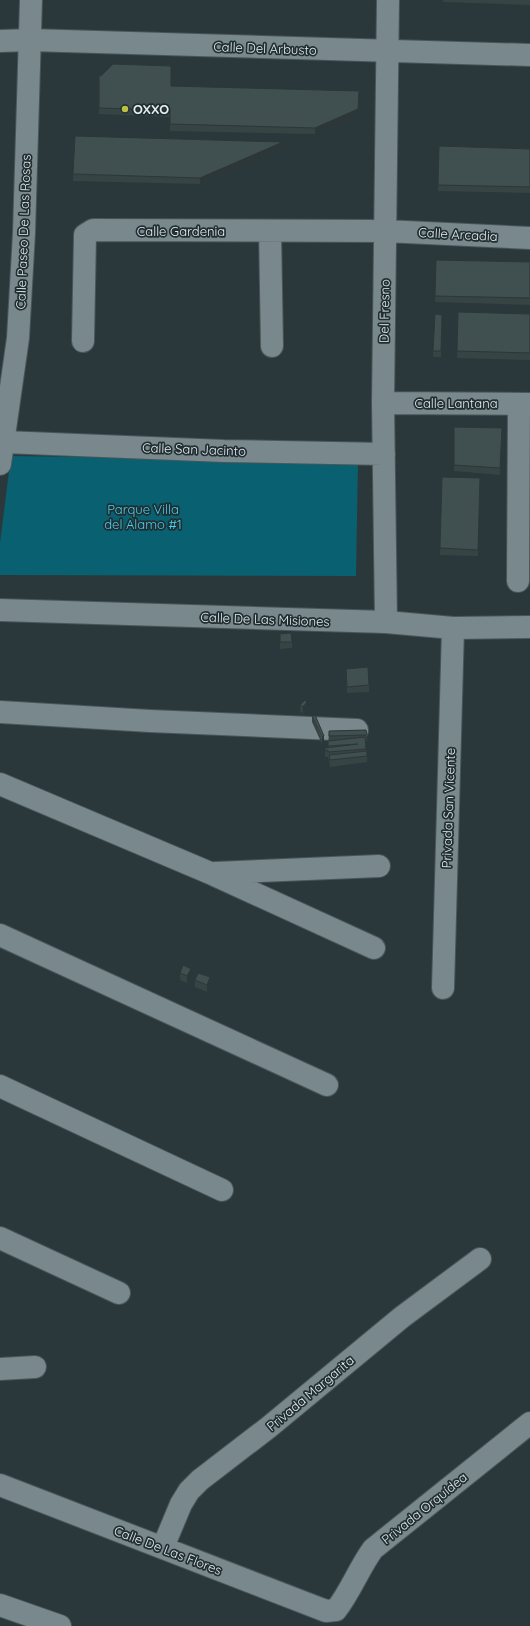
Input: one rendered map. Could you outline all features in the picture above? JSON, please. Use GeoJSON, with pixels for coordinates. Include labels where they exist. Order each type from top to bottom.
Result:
{"type":"FeatureCollection","features":[{"type":"Feature","properties":{"kind":"street","name":"Calle Paseo De Las Rosas"},"geometry":{"type":"LineString","coordinates":[[0,464],[18,338],[24,233],[31,0]]}},
{"type":"Feature","properties":{"kind":"street","name":"Del Fresno"},"geometry":{"type":"LineString","coordinates":[[386,622],[383,403],[386,52],[388,0]]}},
{"type":"Feature","properties":{"kind":"street","name":"Calle Del Arbusto"},"geometry":{"type":"LineString","coordinates":[[0,41],[30,40],[386,52],[530,55]]}},
{"type":"Feature","properties":{"kind":"street","name":"Calle Gardenia"},"geometry":{"type":"LineString","coordinates":[[83,341],[85,235],[93,230],[385,231]]}},
{"type":"Feature","properties":{"kind":"street"},"geometry":{"type":"LineString","coordinates":[[270,231],[272,346]]}},
{"type":"Feature","properties":{"kind":"street","name":"Calle Arcadia"},"geometry":{"type":"LineString","coordinates":[[385,231],[530,238]]}},
{"type":"Feature","properties":{"kind":"street","name":"Calle Lantana"},"geometry":{"type":"LineString","coordinates":[[383,403],[524,404]]}},
{"type":"Feature","properties":{"kind":"street"},"geometry":{"type":"LineString","coordinates":[[518,581],[524,404]]}},
{"type":"Feature","properties":{"kind":"street","name":"Calle San Jacinto"},"geometry":{"type":"LineString","coordinates":[[4,442],[224,451],[384,454]]}},
{"type":"Feature","properties":{"kind":"street","name":"Calle De Las Misiones"},"geometry":{"type":"LineString","coordinates":[[0,610],[386,622],[453,628],[530,628]]}},
{"type":"Feature","properties":{"kind":"street","name":"Privada San Vicente"},"geometry":{"type":"LineString","coordinates":[[443,988],[453,628]]}},
{"type":"Feature","properties":{"kind":"street"},"geometry":{"type":"LineString","coordinates":[[0,712],[150,721],[357,730]]}},
{"type":"Feature","properties":{"kind":"street"},"geometry":{"type":"LineString","coordinates":[[0,784],[210,874],[374,948]]}},
{"type":"Feature","properties":{"kind":"street"},"geometry":{"type":"LineString","coordinates":[[210,874],[379,866]]}},
{"type":"Feature","properties":{"kind":"street"},"geometry":{"type":"LineString","coordinates":[[0,935],[327,1085]]}},
{"type":"Feature","properties":{"kind":"street"},"geometry":{"type":"LineString","coordinates":[[0,1086],[222,1190]]}},
{"type":"Feature","properties":{"kind":"street"},"geometry":{"type":"LineString","coordinates":[[0,1238],[119,1294]]}},
{"type":"Feature","properties":{"kind":"street","name":"Privada Margarita"},"geometry":{"type":"LineString","coordinates":[[163,1547],[181,1504],[189,1491],[200,1480],[269,1427],[402,1317],[480,1259]]}},
{"type":"Feature","properties":{"kind":"street"},"geometry":{"type":"LineString","coordinates":[[0,1369],[35,1367]]}},
{"type":"Feature","properties":{"kind":"street","name":"Privada Orquídea"},"geometry":{"type":"LineString","coordinates":[[336,1610],[343,1601],[364,1562],[373,1549],[530,1423]]}},
{"type":"Feature","properties":{"kind":"street","name":"Calle De Las Flores"},"geometry":{"type":"LineString","coordinates":[[0,1485],[326,1611],[336,1610]]}},
{"type":"Feature","properties":{"kind":"street"},"geometry":{"type":"LineString","coordinates":[[0,1605],[60,1626]]}},
{"type":"Feature","properties":{"kind":"green space","name":"Parque Villa del Alamo #1"},"geometry":{"type":"Polygon","coordinates":[[[11,456],[358,461],[356,576],[0,575],[0,543],[11,456]]]}},
{"type":"Feature","properties":{"kind":"building"},"geometry":{"type":"Polygon","coordinates":[[[113,64],[171,66],[171,86],[359,91],[358,109],[315,128],[170,124],[170,110],[99,108],[99,75],[101,76],[113,64]]]}},
{"type":"Feature","properties":{"kind":"building"},"geometry":{"type":"Polygon","coordinates":[[[75,136],[283,142],[200,178],[73,174],[75,136]]]}},
{"type":"Feature","properties":{"kind":"building"},"geometry":{"type":"Polygon","coordinates":[[[439,146],[530,149],[530,187],[438,185],[439,146]]]}},
{"type":"Feature","properties":{"kind":"building"},"geometry":{"type":"Polygon","coordinates":[[[436,260],[530,262],[530,298],[435,296],[436,260]]]}},
{"type":"Feature","properties":{"kind":"building"},"geometry":{"type":"Polygon","coordinates":[[[458,312],[530,314],[530,353],[457,351],[458,312]]]}},
{"type":"Feature","properties":{"kind":"building"},"geometry":{"type":"Polygon","coordinates":[[[435,314],[442,315],[441,351],[433,351],[435,314]]]}},
{"type":"Feature","properties":{"kind":"building"},"geometry":{"type":"Polygon","coordinates":[[[454,427],[502,428],[500,468],[454,465],[454,427]]]}},
{"type":"Feature","properties":{"kind":"building"},"geometry":{"type":"Polygon","coordinates":[[[442,477],[480,478],[478,550],[440,548],[442,477]]]}},
{"type":"Feature","properties":{"kind":"building"},"geometry":{"type":"Polygon","coordinates":[[[291,633],[292,642],[280,642],[280,634],[291,633]]]}},
{"type":"Feature","properties":{"kind":"building"},"geometry":{"type":"Polygon","coordinates":[[[368,667],[369,685],[347,687],[346,669],[368,667]]]}},
{"type":"Feature","properties":{"kind":"building"},"geometry":{"type":"Polygon","coordinates":[[[305,700],[307,702],[303,707],[300,705],[305,700]]]}},
{"type":"Feature","properties":{"kind":"building"},"geometry":{"type":"Polygon","coordinates":[[[315,715],[324,736],[322,737],[312,716],[315,715]]]}},
{"type":"Feature","properties":{"kind":"building"},"geometry":{"type":"Polygon","coordinates":[[[366,730],[367,735],[329,736],[329,731],[366,730]]]}},
{"type":"Feature","properties":{"kind":"building"},"geometry":{"type":"Polygon","coordinates":[[[365,737],[366,749],[325,751],[325,748],[358,744],[328,746],[328,741],[365,737]]]}},
{"type":"Feature","properties":{"kind":"building"},"geometry":{"type":"Polygon","coordinates":[[[367,751],[367,756],[330,760],[329,755],[367,751]]]}},
{"type":"Feature","properties":{"kind":"building"},"geometry":{"type":"Polygon","coordinates":[[[183,965],[191,969],[187,976],[180,973],[183,965]]]}},
{"type":"Feature","properties":{"kind":"building"},"geometry":{"type":"Polygon","coordinates":[[[198,973],[210,977],[207,985],[195,980],[198,973]]]}},
{"type":"Feature","properties":{"kind":"place","name":"OXXO"},"geometry":{"type":"Point","coordinates":[125,109]}}]}
